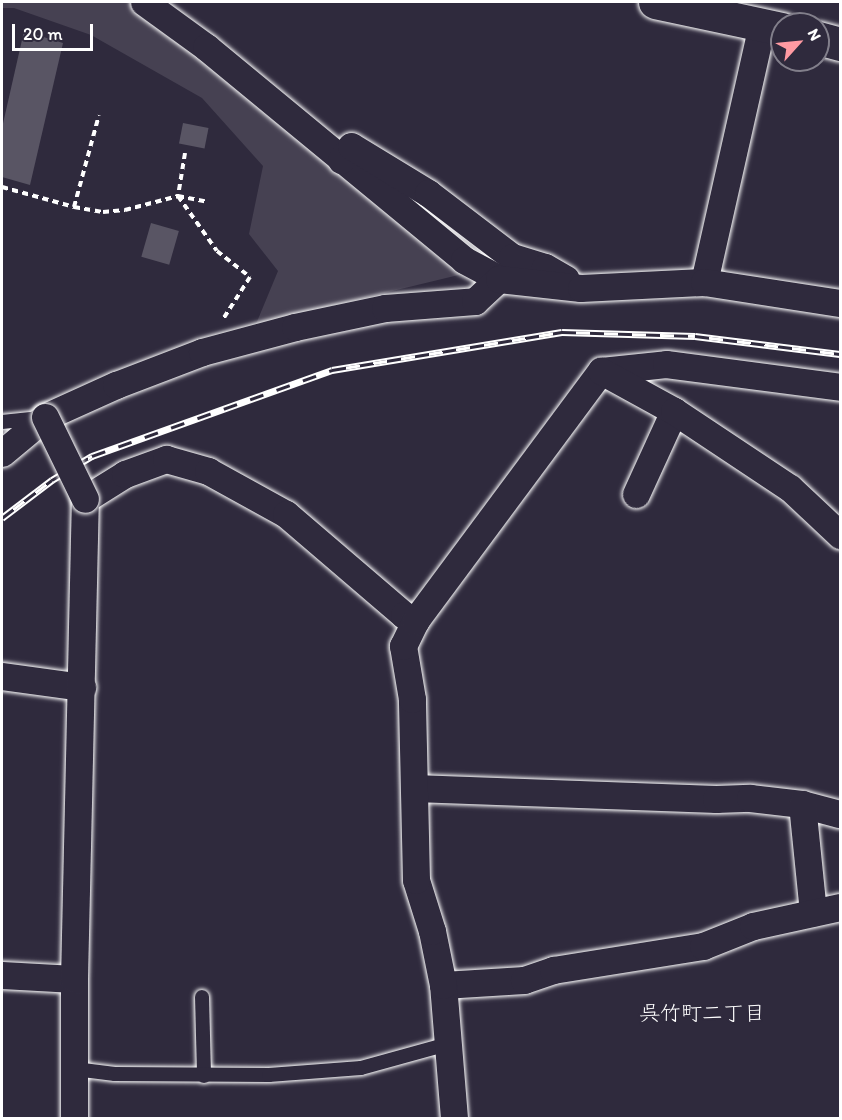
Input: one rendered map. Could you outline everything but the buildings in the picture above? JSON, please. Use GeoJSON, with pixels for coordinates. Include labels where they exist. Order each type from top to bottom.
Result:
{"type":"FeatureCollection","features":[{"type":"Feature","properties":{"kind":"main road"},"geometry":{"type":"LineString","coordinates":[[655,2],[770,26]]}},
{"type":"Feature","properties":{"kind":"street"},"geometry":{"type":"LineString","coordinates":[[144,2],[206,47],[464,260],[499,279],[581,288],[704,282],[840,303]]}},
{"type":"Feature","properties":{"kind":"street"},"geometry":{"type":"LineString","coordinates":[[704,282],[770,34]]}},
{"type":"Feature","properties":{"kind":"street"},"geometry":{"type":"LineString","coordinates":[[341,160],[351,146],[428,193],[513,257],[545,267],[581,288]]}},
{"type":"Feature","properties":{"kind":"street"},"geometry":{"type":"LineString","coordinates":[[2,453],[45,417],[116,385],[202,352],[295,327],[385,308],[475,301],[499,279]]}},
{"type":"Feature","properties":{"kind":"street"},"geometry":{"type":"LineString","coordinates":[[454,1119],[443,985],[432,931],[416,880],[412,699],[403,646],[416,621],[601,371],[666,364],[840,387]]}},
{"type":"Feature","properties":{"kind":"street"},"geometry":{"type":"LineString","coordinates":[[601,371],[674,411],[790,488],[840,535]]}},
{"type":"Feature","properties":{"kind":"street"},"geometry":{"type":"LineString","coordinates":[[636,494],[674,411]]}},
{"type":"Feature","properties":{"kind":"street"},"geometry":{"type":"LineString","coordinates":[[45,417],[86,499],[74,979],[74,1119]]}},
{"type":"Feature","properties":{"kind":"street"},"geometry":{"type":"LineString","coordinates":[[86,499],[125,474],[166,459],[208,471],[286,514],[404,615],[416,621]]}},
{"type":"Feature","properties":{"kind":"street"},"geometry":{"type":"LineString","coordinates":[[2,676],[82,687]]}},
{"type":"Feature","properties":{"kind":"street"},"geometry":{"type":"LineString","coordinates":[[414,788],[716,799],[750,798],[802,804],[840,814]]}},
{"type":"Feature","properties":{"kind":"street"},"geometry":{"type":"LineString","coordinates":[[802,804],[813,912]]}},
{"type":"Feature","properties":{"kind":"street"},"geometry":{"type":"LineString","coordinates":[[443,985],[524,980],[553,970],[703,946],[753,926],[840,907]]}},
{"type":"Feature","properties":{"kind":"street"},"geometry":{"type":"LineString","coordinates":[[2,975],[74,979]]}},
{"type":"Feature","properties":{"kind":"lane"},"geometry":{"type":"LineString","coordinates":[[2,422],[45,417]]}},
{"type":"Feature","properties":{"kind":"lane"},"geometry":{"type":"LineString","coordinates":[[202,997],[204,1076]]}},
{"type":"Feature","properties":{"kind":"lane"},"geometry":{"type":"LineString","coordinates":[[75,1069],[115,1074],[204,1076],[361,1068],[448,1044]]}},
{"type":"Feature","properties":{"kind":"path"},"geometry":{"type":"LineString","coordinates":[[74,207],[99,115]]}},
{"type":"Feature","properties":{"kind":"path"},"geometry":{"type":"LineString","coordinates":[[185,153],[178,196],[217,251],[250,277],[202,352]]}},
{"type":"Feature","properties":{"kind":"path"},"geometry":{"type":"LineString","coordinates":[[2,194],[2,187],[74,207],[103,212],[125,210],[178,196],[208,202]]}},
{"type":"Feature","properties":{"kind":"shaded area"},"geometry":{"type":"Polygon","coordinates":[[[2,2],[132,2],[471,272],[256,324],[278,271],[249,234],[263,166],[202,98],[91,35],[14,8],[2,8],[2,2]]]}},
{"type":"Feature","properties":{"kind":"railway"},"geometry":{"type":"LineString","coordinates":[[2,518],[52,480],[92,456],[332,370],[562,332],[695,336],[840,354]]}},
{"type":"Feature","properties":{"kind":"district","name":"呉竹町二丁目"},"geometry":{"type":"Point","coordinates":[702,1013]}}]}
